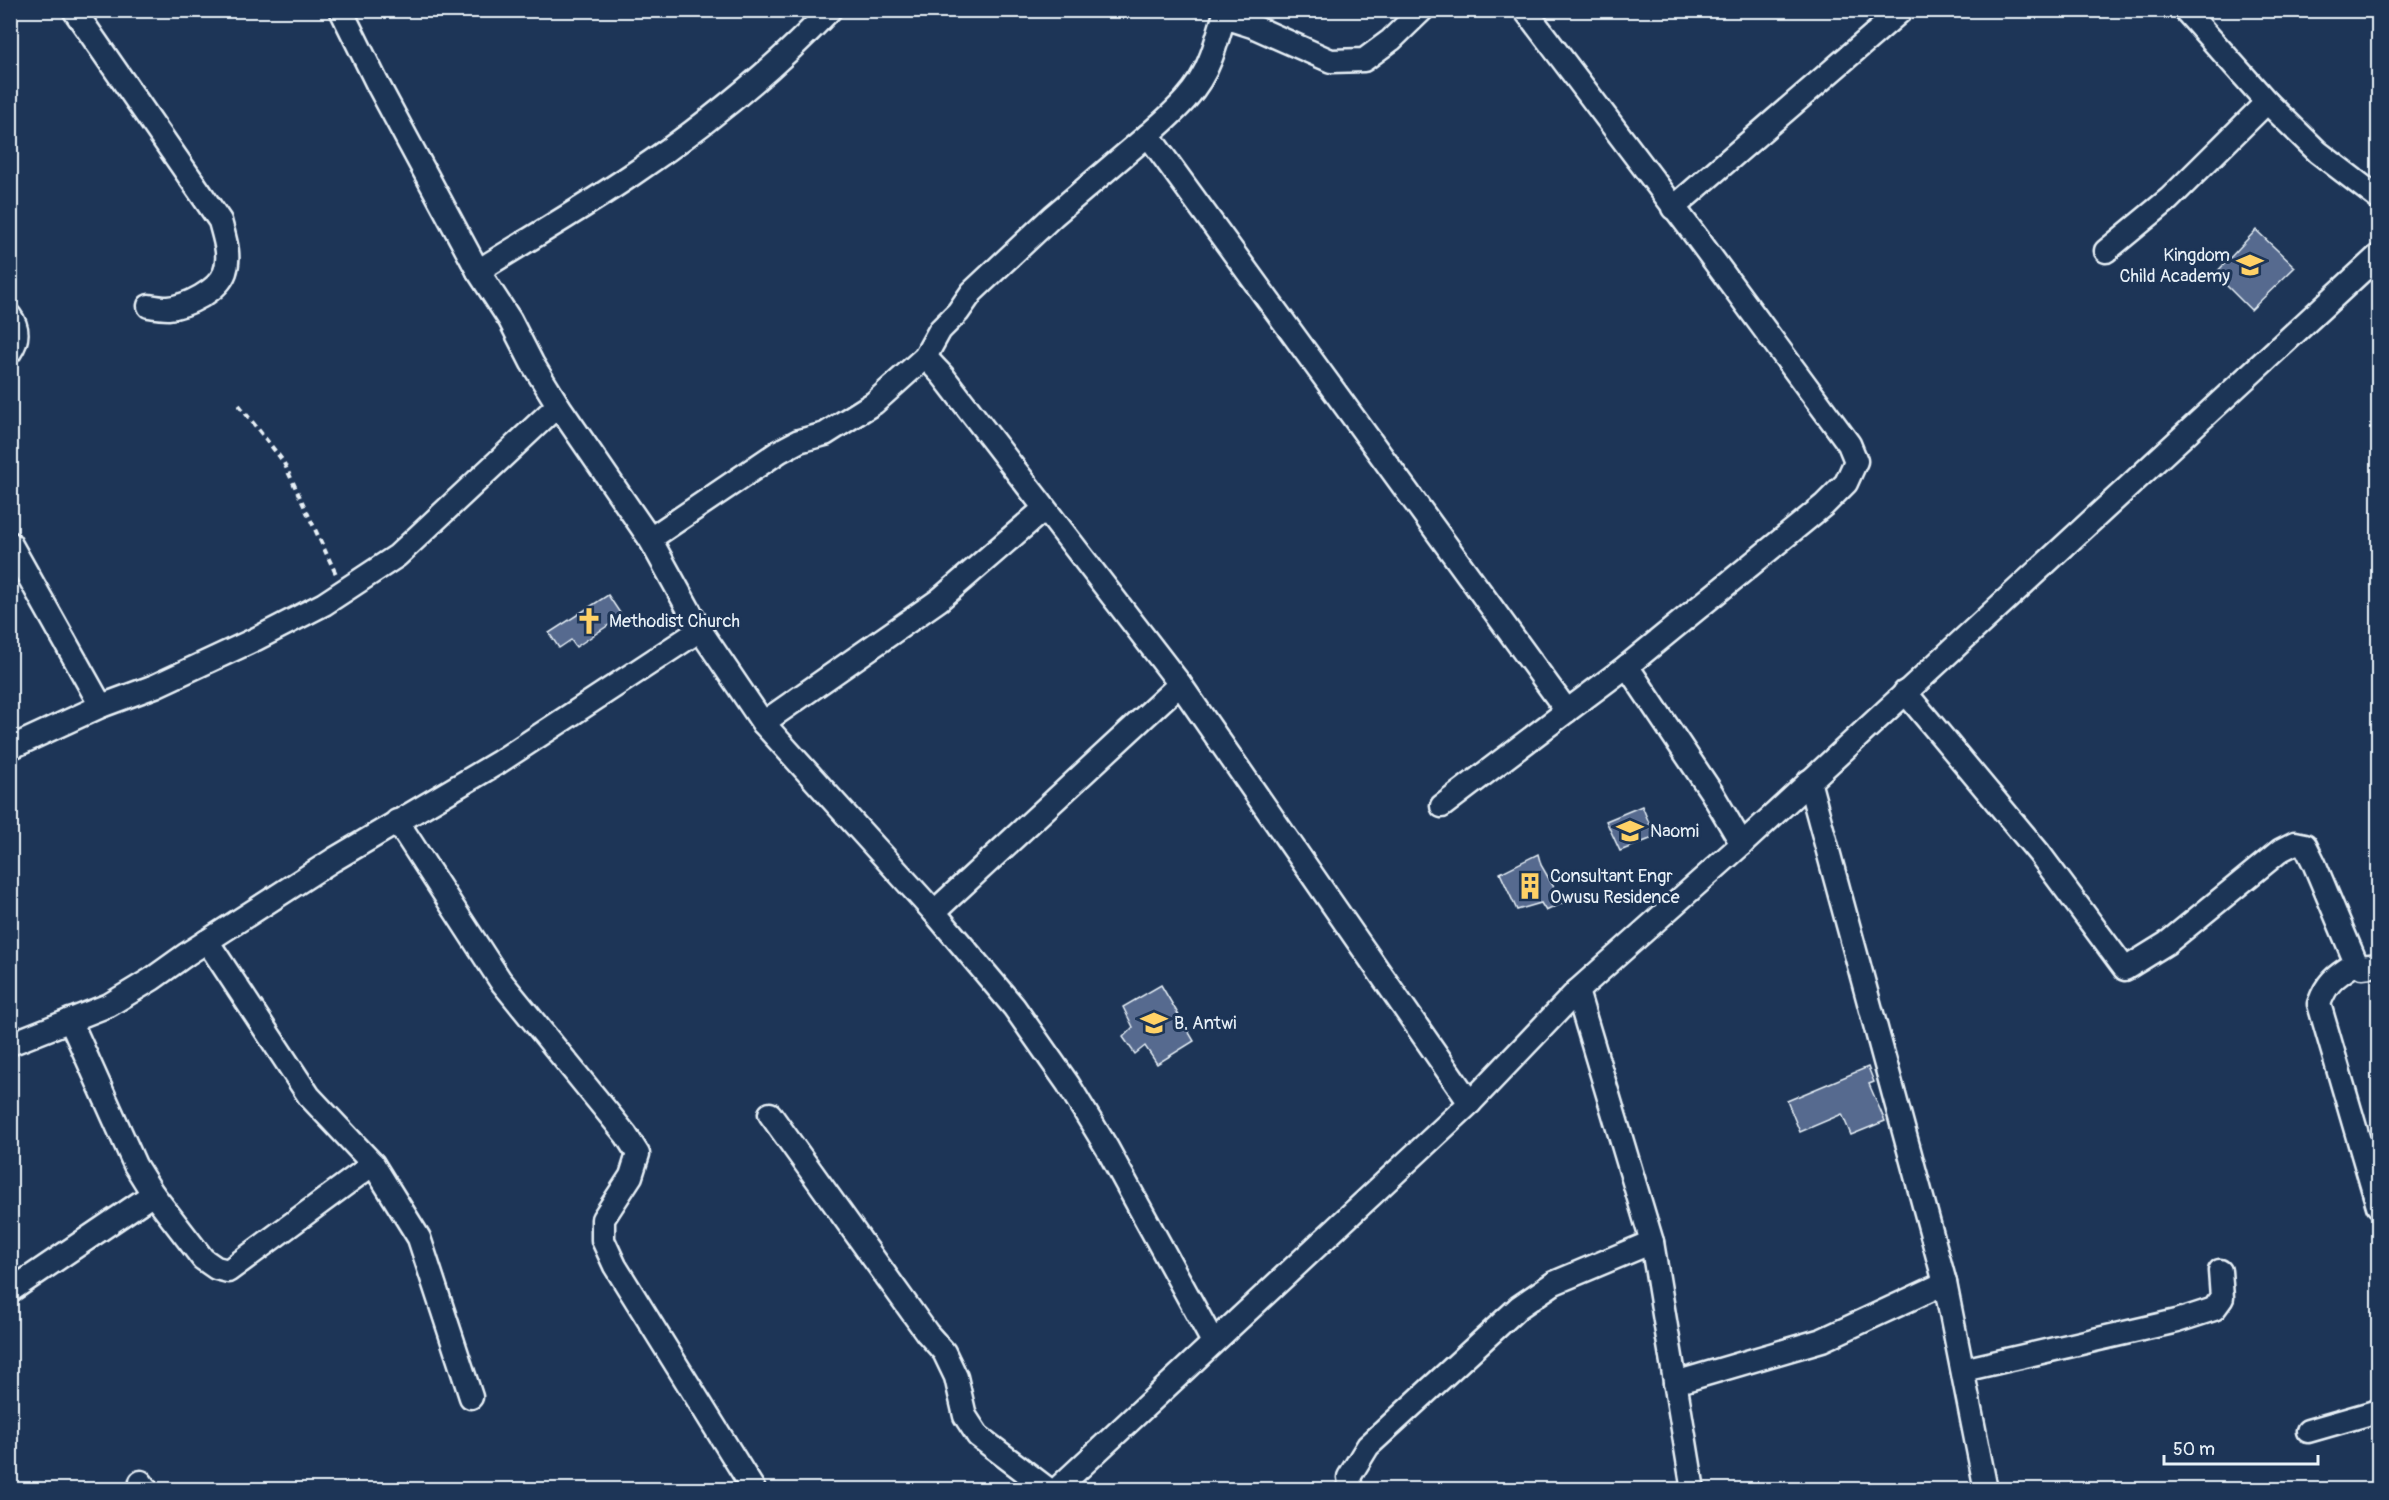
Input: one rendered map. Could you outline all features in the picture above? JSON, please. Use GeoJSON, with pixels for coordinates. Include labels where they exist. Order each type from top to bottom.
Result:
{"type":"FeatureCollection","features":[{"type":"Feature","properties":{"kind":"street"},"geometry":{"type":"LineString","coordinates":[[74,10],[220,221],[227,250],[225,272],[216,285],[184,304],[168,308],[149,306]]}},
{"type":"Feature","properties":{"kind":"street"},"geometry":{"type":"LineString","coordinates":[[341,10],[376,83],[478,271],[510,320],[532,363],[558,405],[650,539],[700,630],[763,723],[934,912],[1014,1007],[1068,1084],[1107,1148],[1213,1342]]}},
{"type":"Feature","properties":{"kind":"street"},"geometry":{"type":"LineString","coordinates":[[478,271],[633,174],[716,112],[770,67],[830,10]]}},
{"type":"Feature","properties":{"kind":"street"},"geometry":{"type":"LineString","coordinates":[[650,539],[780,451],[799,441],[825,434],[874,403],[925,357],[940,330],[958,312],[972,292],[1053,216],[1188,99],[1210,61],[1226,14],[1331,61],[1364,60],[1391,40],[1422,10]]}},
{"type":"Feature","properties":{"kind":"street"},"geometry":{"type":"LineString","coordinates":[[1442,806],[1627,666],[1824,505],[1846,483],[1856,461],[1849,444],[1525,10]]}},
{"type":"Feature","properties":{"kind":"street"},"geometry":{"type":"LineString","coordinates":[[1673,208],[1902,10]]}},
{"type":"Feature","properties":{"kind":"street"},"geometry":{"type":"LineString","coordinates":[[2185,10],[2267,102],[2318,152],[2379,198]]}},
{"type":"Feature","properties":{"kind":"street"},"geometry":{"type":"LineString","coordinates":[[2106,251],[2169,199],[2267,102]]}},
{"type":"Feature","properties":{"kind":"street"},"geometry":{"type":"LineString","coordinates":[[1148,135],[1568,711]]}},
{"type":"Feature","properties":{"kind":"street"},"geometry":{"type":"LineString","coordinates":[[1056,1490],[1470,1103],[1577,991],[1742,844],[2379,256]]}},
{"type":"Feature","properties":{"kind":"street"},"geometry":{"type":"LineString","coordinates":[[10,316],[16,323],[17,341],[10,352]]}},
{"type":"Feature","properties":{"kind":"street"},"geometry":{"type":"LineString","coordinates":[[925,357],[943,376],[1180,684],[1470,1103]]}},
{"type":"Feature","properties":{"kind":"street"},"geometry":{"type":"LineString","coordinates":[[10,748],[101,706],[155,686],[256,639],[324,604],[397,556],[558,405]]}},
{"type":"Feature","properties":{"kind":"street"},"geometry":{"type":"LineString","coordinates":[[763,723],[939,600],[1044,509]]}},
{"type":"Feature","properties":{"kind":"street"},"geometry":{"type":"LineString","coordinates":[[10,543],[101,706]]}},
{"type":"Feature","properties":{"kind":"street"},"geometry":{"type":"LineString","coordinates":[[10,1044],[109,1005],[397,821],[499,762],[700,630]]}},
{"type":"Feature","properties":{"kind":"street"},"geometry":{"type":"LineString","coordinates":[[1627,666],[1712,793],[1742,844]]}},
{"type":"Feature","properties":{"kind":"street"},"geometry":{"type":"LineString","coordinates":[[934,912],[1180,684]]}},
{"type":"Feature","properties":{"kind":"street"},"geometry":{"type":"LineString","coordinates":[[1905,692],[2039,853],[2125,969],[2167,943],[2281,850],[2295,843],[2305,845],[2356,963],[2362,967],[2379,965]]}},
{"type":"Feature","properties":{"kind":"street"},"geometry":{"type":"LineString","coordinates":[[1809,781],[1945,1283],[1986,1490]]}},
{"type":"Feature","properties":{"kind":"street"},"geometry":{"type":"LineString","coordinates":[[397,821],[500,981],[626,1135],[638,1154],[631,1176],[603,1219],[603,1240],[615,1266],[754,1490]]}},
{"type":"Feature","properties":{"kind":"street"},"geometry":{"type":"LineString","coordinates":[[207,941],[309,1096],[373,1164],[419,1238],[471,1396]]}},
{"type":"Feature","properties":{"kind":"street"},"geometry":{"type":"LineString","coordinates":[[2356,963],[2331,980],[2324,989],[2319,1004],[2379,1206]]}},
{"type":"Feature","properties":{"kind":"street"},"geometry":{"type":"LineString","coordinates":[[1577,991],[1652,1242],[1693,1490]]}},
{"type":"Feature","properties":{"kind":"street"},"geometry":{"type":"LineString","coordinates":[[70,1020],[135,1165],[153,1194],[203,1259],[216,1269],[228,1271],[373,1164]]}},
{"type":"Feature","properties":{"kind":"street"},"geometry":{"type":"LineString","coordinates":[[770,1114],[927,1333],[944,1352],[956,1377],[965,1416],[978,1436],[1049,1490]]}},
{"type":"Feature","properties":{"kind":"street"},"geometry":{"type":"LineString","coordinates":[[10,1291],[153,1194]]}},
{"type":"Feature","properties":{"kind":"street"},"geometry":{"type":"LineString","coordinates":[[1351,1490],[1349,1477],[1368,1446],[1519,1307],[1554,1283],[1652,1242]]}},
{"type":"Feature","properties":{"kind":"street"},"geometry":{"type":"LineString","coordinates":[[1963,1370],[2167,1324],[2214,1309],[2222,1299],[2220,1270]]}},
{"type":"Feature","properties":{"kind":"street"},"geometry":{"type":"LineString","coordinates":[[1675,1383],[1822,1340],[1945,1283]]}},
{"type":"Feature","properties":{"kind":"street"},"geometry":{"type":"LineString","coordinates":[[2308,1431],[2379,1411]]}},
{"type":"Feature","properties":{"kind":"path"},"geometry":{"type":"LineString","coordinates":[[239,405],[284,461],[345,590]]}},
{"type":"Feature","properties":{"kind":"building"},"geometry":{"type":"Polygon","coordinates":[[[2256,230],[2295,267],[2251,310],[2215,274],[2256,230]]]}},
{"type":"Feature","properties":{"kind":"building"},"geometry":{"type":"Polygon","coordinates":[[[608,595],[622,616],[576,647],[571,640],[559,648],[549,633],[608,595]]]}},
{"type":"Feature","properties":{"kind":"building"},"geometry":{"type":"Polygon","coordinates":[[[1642,806],[1655,837],[1620,851],[1606,821],[1642,806]]]}},
{"type":"Feature","properties":{"kind":"building","name":"Consultant Engr Owusu Residence"},"geometry":{"type":"Polygon","coordinates":[[[1538,854],[1541,865],[1563,903],[1546,911],[1541,903],[1517,910],[1500,873],[1538,854]]]}},
{"type":"Feature","properties":{"kind":"building"},"geometry":{"type":"Polygon","coordinates":[[[1161,985],[1194,1041],[1157,1064],[1145,1046],[1135,1054],[1123,1037],[1133,1027],[1123,1007],[1161,985]]]}},
{"type":"Feature","properties":{"kind":"building"},"geometry":{"type":"Polygon","coordinates":[[[1868,1067],[1874,1082],[1869,1084],[1885,1121],[1851,1135],[1842,1114],[1800,1132],[1787,1101],[1868,1067]]]}},
{"type":"Feature","properties":{"kind":"place","name":"Kingdom Child Academy"},"geometry":{"type":"Point","coordinates":[2250,265]}},
{"type":"Feature","properties":{"kind":"place","name":"Methodist Church"},"geometry":{"type":"Point","coordinates":[589,621]}},
{"type":"Feature","properties":{"kind":"place","name":"Naomi"},"geometry":{"type":"Point","coordinates":[1630,831]}},
{"type":"Feature","properties":{"kind":"place","name":"Consultant Engr Owusu Residence"},"geometry":{"type":"Point","coordinates":[1530,886]}},
{"type":"Feature","properties":{"kind":"place","name":"B. Antwi"},"geometry":{"type":"Point","coordinates":[1154,1023]}}]}
